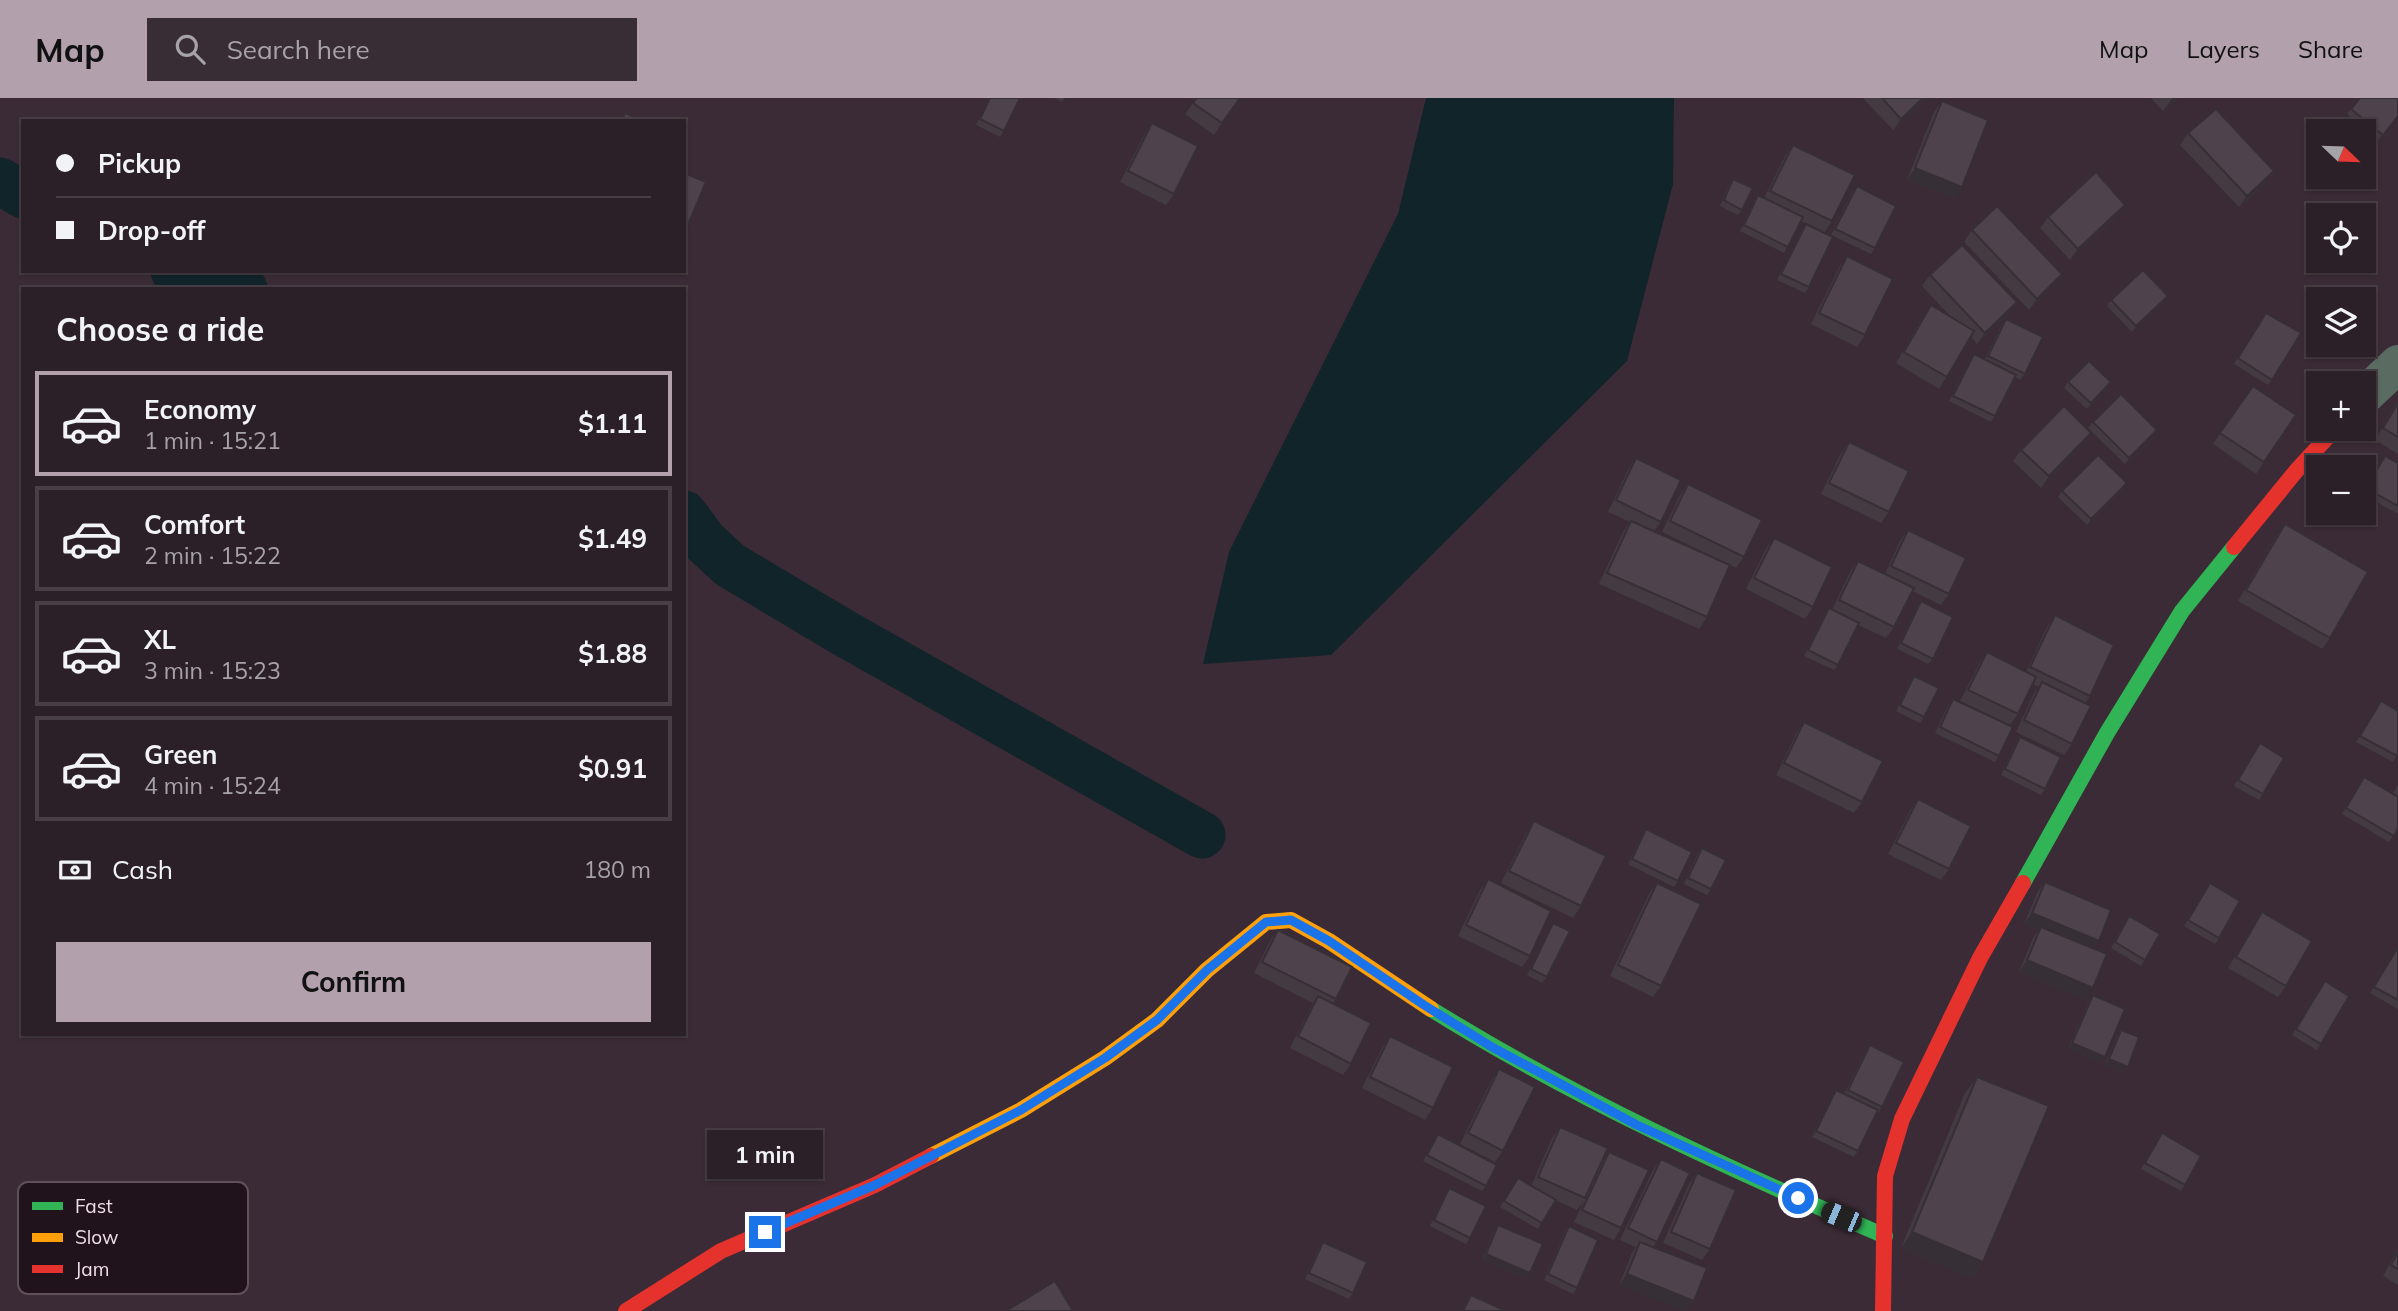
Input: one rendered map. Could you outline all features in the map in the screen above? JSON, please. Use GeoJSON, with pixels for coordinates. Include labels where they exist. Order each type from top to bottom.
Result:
{"type":"FeatureCollection","features":[{"type":"Feature","properties":{"kind":"street"},"geometry":{"type":"LineString","coordinates":[[2376,385],[2398,364]]}},
{"type":"Feature","properties":{"kind":"street"},"geometry":{"type":"LineString","coordinates":[[1883,1311],[1885,1176],[1902,1119],[1980,958],[2107,733],[2182,611],[2324,441]]}},
{"type":"Feature","properties":{"kind":"street"},"geometry":{"type":"LineString","coordinates":[[626,1311],[721,1251],[875,1185],[1021,1110],[1105,1058],[1157,1020],[1207,970],[1266,922],[1291,920],[1329,941],[1492,1047],[1637,1125],[1885,1236]]}},
{"type":"Feature","properties":{"kind":"water"},"geometry":{"type":"Polygon","coordinates":[[[1426,98],[1674,98],[1673,184],[1627,361],[1331,655],[1203,664],[1229,552],[1398,214],[1426,98]]]}},
{"type":"Feature","properties":{"kind":"building"},"geometry":{"type":"Polygon","coordinates":[[[990,98],[1020,98],[1004,131],[980,119],[990,98]]]}},
{"type":"Feature","properties":{"kind":"building"},"geometry":{"type":"Polygon","coordinates":[[[1197,98],[1240,98],[1222,123],[1193,103],[1197,98]]]}},
{"type":"Feature","properties":{"kind":"building"},"geometry":{"type":"Polygon","coordinates":[[[1882,98],[1923,98],[1901,119],[1882,98]]]}},
{"type":"Feature","properties":{"kind":"building"},"geometry":{"type":"Polygon","coordinates":[[[2360,98],[2398,98],[2398,116],[2383,135],[2376,129],[2376,119],[2363,119],[2351,109],[2360,98]]]}},
{"type":"Feature","properties":{"kind":"building"},"geometry":{"type":"Polygon","coordinates":[[[1942,101],[1988,120],[1962,187],[1915,168],[1942,101]]]}},
{"type":"Feature","properties":{"kind":"building"},"geometry":{"type":"Polygon","coordinates":[[[2216,109],[2274,171],[2247,196],[2188,133],[2216,109]]]}},
{"type":"Feature","properties":{"kind":"building"},"geometry":{"type":"Polygon","coordinates":[[[625,113],[640,119],[623,119],[625,113]]]}},
{"type":"Feature","properties":{"kind":"building"},"geometry":{"type":"Polygon","coordinates":[[[1152,123],[1198,146],[1174,194],[1128,171],[1152,123]]]}},
{"type":"Feature","properties":{"kind":"building"},"geometry":{"type":"Polygon","coordinates":[[[1793,145],[1855,175],[1832,221],[1770,191],[1793,145]]]}},
{"type":"Feature","properties":{"kind":"building"},"geometry":{"type":"Polygon","coordinates":[[[2096,172],[2125,205],[2078,249],[2048,217],[2096,172]]]}},
{"type":"Feature","properties":{"kind":"building"},"geometry":{"type":"Polygon","coordinates":[[[686,174],[706,182],[686,229],[686,174]]]}},
{"type":"Feature","properties":{"kind":"building"},"geometry":{"type":"Polygon","coordinates":[[[1733,179],[1753,188],[1742,210],[1724,200],[1733,179]]]}},
{"type":"Feature","properties":{"kind":"building"},"geometry":{"type":"Polygon","coordinates":[[[1857,186],[1896,206],[1875,248],[1835,229],[1857,186]]]}},
{"type":"Feature","properties":{"kind":"building"},"geometry":{"type":"Polygon","coordinates":[[[1758,195],[1803,217],[1788,247],[1744,225],[1758,195]]]}},
{"type":"Feature","properties":{"kind":"building"},"geometry":{"type":"Polygon","coordinates":[[[1997,206],[2062,274],[2037,299],[1972,230],[1997,206]]]}},
{"type":"Feature","properties":{"kind":"building"},"geometry":{"type":"Polygon","coordinates":[[[1806,224],[1833,237],[1809,287],[1781,274],[1806,224]]]}},
{"type":"Feature","properties":{"kind":"building"},"geometry":{"type":"Polygon","coordinates":[[[1962,245],[2017,302],[1985,333],[1930,275],[1962,245]]]}},
{"type":"Feature","properties":{"kind":"building"},"geometry":{"type":"Polygon","coordinates":[[[1847,256],[1893,279],[1865,335],[1819,313],[1847,256]]]}},
{"type":"Feature","properties":{"kind":"building"},"geometry":{"type":"Polygon","coordinates":[[[2143,270],[2168,296],[2136,326],[2111,300],[2143,270]]]}},
{"type":"Feature","properties":{"kind":"building"},"geometry":{"type":"Polygon","coordinates":[[[1931,305],[1974,331],[1947,377],[1904,352],[1931,305]]]}},
{"type":"Feature","properties":{"kind":"building"},"geometry":{"type":"Polygon","coordinates":[[[2266,313],[2301,333],[2272,380],[2238,358],[2266,313]]]}},
{"type":"Feature","properties":{"kind":"building"},"geometry":{"type":"Polygon","coordinates":[[[2006,319],[2043,337],[2025,374],[1988,356],[2006,319]]]}},
{"type":"Feature","properties":{"kind":"building"},"geometry":{"type":"Polygon","coordinates":[[[1974,354],[2016,375],[1995,416],[1953,396],[1974,354]]]}},
{"type":"Feature","properties":{"kind":"building"},"geometry":{"type":"Polygon","coordinates":[[[2089,361],[2111,382],[2091,403],[2068,382],[2089,361]]]}},
{"type":"Feature","properties":{"kind":"building"},"geometry":{"type":"Polygon","coordinates":[[[2253,386],[2296,415],[2264,462],[2220,433],[2253,386]]]}},
{"type":"Feature","properties":{"kind":"building"},"geometry":{"type":"Polygon","coordinates":[[[2121,394],[2157,430],[2129,458],[2093,422],[2121,394]]]}},
{"type":"Feature","properties":{"kind":"building"},"geometry":{"type":"Polygon","coordinates":[[[2398,403],[2398,437],[2383,428],[2398,403]]]}},
{"type":"Feature","properties":{"kind":"building"},"geometry":{"type":"Polygon","coordinates":[[[2064,406],[2091,433],[2049,476],[2021,450],[2064,406]]]}},
{"type":"Feature","properties":{"kind":"building"},"geometry":{"type":"Polygon","coordinates":[[[1849,442],[1909,471],[1889,512],[1829,483],[1849,442]]]}},
{"type":"Feature","properties":{"kind":"building"},"geometry":{"type":"Polygon","coordinates":[[[2098,455],[2127,483],[2091,519],[2062,491],[2098,455]]]}},
{"type":"Feature","properties":{"kind":"building"},"geometry":{"type":"Polygon","coordinates":[[[2385,456],[2398,463],[2398,506],[2376,494],[2376,471],[2385,456]]]}},
{"type":"Feature","properties":{"kind":"building"},"geometry":{"type":"Polygon","coordinates":[[[1636,458],[1681,480],[1661,522],[1616,500],[1636,458]]]}},
{"type":"Feature","properties":{"kind":"building"},"geometry":{"type":"Polygon","coordinates":[[[1688,484],[1762,520],[1744,557],[1670,521],[1688,484]]]}},
{"type":"Feature","properties":{"kind":"building"},"geometry":{"type":"Polygon","coordinates":[[[1631,521],[1730,565],[1707,617],[1607,573],[1631,521]]]}},
{"type":"Feature","properties":{"kind":"building"},"geometry":{"type":"Polygon","coordinates":[[[2285,524],[2368,572],[2330,638],[2246,590],[2285,524]]]}},
{"type":"Feature","properties":{"kind":"building"},"geometry":{"type":"Polygon","coordinates":[[[1908,530],[1966,558],[1949,594],[1891,566],[1908,530]]]}},
{"type":"Feature","properties":{"kind":"building"},"geometry":{"type":"Polygon","coordinates":[[[1774,538],[1832,567],[1813,607],[1754,578],[1774,538]]]}},
{"type":"Feature","properties":{"kind":"building"},"geometry":{"type":"Polygon","coordinates":[[[1858,561],[1914,588],[1894,627],[1839,600],[1858,561]]]}},
{"type":"Feature","properties":{"kind":"building"},"geometry":{"type":"Polygon","coordinates":[[[1921,601],[1953,617],[1933,659],[1901,643],[1921,601]]]}},
{"type":"Feature","properties":{"kind":"building"},"geometry":{"type":"Polygon","coordinates":[[[1829,608],[1859,623],[1838,665],[1808,650],[1829,608]]]}},
{"type":"Feature","properties":{"kind":"building"},"geometry":{"type":"Polygon","coordinates":[[[2055,615],[2114,645],[2090,696],[2030,667],[2055,615]]]}},
{"type":"Feature","properties":{"kind":"building"},"geometry":{"type":"Polygon","coordinates":[[[1987,652],[2036,677],[2018,714],[1968,690],[1987,652]]]}},
{"type":"Feature","properties":{"kind":"building"},"geometry":{"type":"Polygon","coordinates":[[[1914,676],[1939,688],[1924,717],[1900,705],[1914,676]]]}},
{"type":"Feature","properties":{"kind":"building"},"geometry":{"type":"Polygon","coordinates":[[[2042,682],[2091,706],[2072,744],[2024,720],[2042,682]]]}},
{"type":"Feature","properties":{"kind":"building"},"geometry":{"type":"Polygon","coordinates":[[[1953,699],[2013,727],[1999,756],[1940,727],[1953,699]]]}},
{"type":"Feature","properties":{"kind":"building"},"geometry":{"type":"Polygon","coordinates":[[[2381,701],[2398,711],[2397,756],[2360,736],[2381,701]]]}},
{"type":"Feature","properties":{"kind":"building"},"geometry":{"type":"Polygon","coordinates":[[[1804,722],[1883,761],[1862,802],[1784,763],[1804,722]]]}},
{"type":"Feature","properties":{"kind":"building"},"geometry":{"type":"Polygon","coordinates":[[[2020,737],[2061,757],[2045,789],[2005,769],[2020,737]]]}},
{"type":"Feature","properties":{"kind":"building"},"geometry":{"type":"Polygon","coordinates":[[[2260,743],[2284,758],[2263,794],[2238,780],[2260,743]]]}},
{"type":"Feature","properties":{"kind":"building"},"geometry":{"type":"Polygon","coordinates":[[[2364,777],[2398,797],[2398,828],[2394,836],[2346,808],[2364,777]]]}},
{"type":"Feature","properties":{"kind":"building"},"geometry":{"type":"Polygon","coordinates":[[[1918,799],[1971,826],[1949,869],[1896,843],[1918,799]]]}},
{"type":"Feature","properties":{"kind":"building"},"geometry":{"type":"Polygon","coordinates":[[[1534,821],[1606,856],[1581,906],[1509,871],[1534,821]]]}},
{"type":"Feature","properties":{"kind":"building"},"geometry":{"type":"Polygon","coordinates":[[[1646,829],[1692,852],[1678,881],[1632,859],[1646,829]]]}},
{"type":"Feature","properties":{"kind":"building"},"geometry":{"type":"Polygon","coordinates":[[[1702,848],[1726,860],[1711,889],[1688,878],[1702,848]]]}},
{"type":"Feature","properties":{"kind":"building"},"geometry":{"type":"Polygon","coordinates":[[[1488,879],[1551,911],[1530,956],[1466,925],[1488,879]]]}},
{"type":"Feature","properties":{"kind":"building"},"geometry":{"type":"Polygon","coordinates":[[[2045,882],[2111,910],[2099,941],[2032,913],[2045,882]]]}},
{"type":"Feature","properties":{"kind":"building"},"geometry":{"type":"Polygon","coordinates":[[[1657,883],[1701,904],[1661,986],[1618,965],[1657,883]]]}},
{"type":"Feature","properties":{"kind":"building"},"geometry":{"type":"Polygon","coordinates":[[[2210,883],[2240,901],[2219,938],[2188,920],[2210,883]]]}},
{"type":"Feature","properties":{"kind":"building"},"geometry":{"type":"Polygon","coordinates":[[[2262,912],[2312,941],[2286,986],[2236,957],[2262,912]]]}},
{"type":"Feature","properties":{"kind":"building"},"geometry":{"type":"Polygon","coordinates":[[[2129,916],[2160,934],[2145,960],[2115,942],[2129,916]]]}},
{"type":"Feature","properties":{"kind":"building"},"geometry":{"type":"Polygon","coordinates":[[[1553,923],[1570,931],[1547,977],[1531,969],[1553,923]]]}},
{"type":"Feature","properties":{"kind":"building"},"geometry":{"type":"Polygon","coordinates":[[[2041,927],[2107,954],[2093,988],[2027,960],[2041,927]]]}},
{"type":"Feature","properties":{"kind":"building"},"geometry":{"type":"Polygon","coordinates":[[[1278,930],[1352,967],[1336,999],[1262,962],[1278,930]]]}},
{"type":"Feature","properties":{"kind":"building"},"geometry":{"type":"Polygon","coordinates":[[[2398,947],[2398,1000],[2374,987],[2398,947]]]}},
{"type":"Feature","properties":{"kind":"building"},"geometry":{"type":"Polygon","coordinates":[[[2325,981],[2349,996],[2321,1044],[2296,1029],[2325,981]]]}},
{"type":"Feature","properties":{"kind":"building"},"geometry":{"type":"Polygon","coordinates":[[[2093,995],[2125,1009],[2105,1057],[2072,1043],[2093,995]]]}},
{"type":"Feature","properties":{"kind":"building"},"geometry":{"type":"Polygon","coordinates":[[[1318,996],[1371,1023],[1351,1064],[1298,1036],[1318,996]]]}},
{"type":"Feature","properties":{"kind":"building"},"geometry":{"type":"Polygon","coordinates":[[[2121,1030],[2139,1037],[2128,1067],[2109,1059],[2121,1030]]]}},
{"type":"Feature","properties":{"kind":"building"},"geometry":{"type":"Polygon","coordinates":[[[1390,1036],[1453,1067],[1433,1108],[1370,1077],[1390,1036]]]}},
{"type":"Feature","properties":{"kind":"building"},"geometry":{"type":"Polygon","coordinates":[[[1870,1045],[1904,1062],[1882,1107],[1848,1090],[1870,1045]]]}},
{"type":"Feature","properties":{"kind":"building"},"geometry":{"type":"Polygon","coordinates":[[[1499,1069],[1535,1087],[1503,1151],[1468,1133],[1499,1069]]]}},
{"type":"Feature","properties":{"kind":"building"},"geometry":{"type":"Polygon","coordinates":[[[1977,1077],[2049,1106],[1983,1262],[1912,1232],[1977,1077]]]}},
{"type":"Feature","properties":{"kind":"building"},"geometry":{"type":"Polygon","coordinates":[[[1836,1090],[1878,1110],[1858,1151],[1816,1131],[1836,1090]]]}},
{"type":"Feature","properties":{"kind":"building"},"geometry":{"type":"Polygon","coordinates":[[[1560,1127],[1608,1148],[1585,1198],[1538,1177],[1560,1127]]]}},
{"type":"Feature","properties":{"kind":"building"},"geometry":{"type":"Polygon","coordinates":[[[2162,1133],[2201,1156],[2185,1185],[2145,1163],[2162,1133]]]}},
{"type":"Feature","properties":{"kind":"building"},"geometry":{"type":"Polygon","coordinates":[[[1438,1134],[1497,1165],[1486,1186],[1427,1155],[1438,1134]]]}},
{"type":"Feature","properties":{"kind":"building"},"geometry":{"type":"Polygon","coordinates":[[[1609,1152],[1649,1170],[1621,1228],[1582,1210],[1609,1152]]]}},
{"type":"Feature","properties":{"kind":"building"},"geometry":{"type":"Polygon","coordinates":[[[1661,1159],[1690,1173],[1657,1242],[1628,1228],[1661,1159]]]}},
{"type":"Feature","properties":{"kind":"building"},"geometry":{"type":"Polygon","coordinates":[[[1697,1173],[1736,1190],[1710,1249],[1671,1232],[1697,1173]]]}},
{"type":"Feature","properties":{"kind":"building"},"geometry":{"type":"Polygon","coordinates":[[[1518,1178],[1556,1200],[1542,1223],[1504,1201],[1518,1178]]]}},
{"type":"Feature","properties":{"kind":"building"},"geometry":{"type":"Polygon","coordinates":[[[1449,1188],[1486,1206],[1470,1238],[1434,1220],[1449,1188]]]}},
{"type":"Feature","properties":{"kind":"building"},"geometry":{"type":"Polygon","coordinates":[[[1498,1225],[1543,1244],[1530,1273],[1486,1254],[1498,1225]]]}},
{"type":"Feature","properties":{"kind":"building"},"geometry":{"type":"Polygon","coordinates":[[[1569,1226],[1598,1240],[1577,1288],[1548,1274],[1569,1226]]]}},
{"type":"Feature","properties":{"kind":"building"},"geometry":{"type":"Polygon","coordinates":[[[1323,1242],[1367,1262],[1353,1293],[1309,1273],[1323,1242]]]}},
{"type":"Feature","properties":{"kind":"building"},"geometry":{"type":"Polygon","coordinates":[[[1640,1242],[1707,1268],[1694,1301],[1627,1274],[1640,1242]]]}},
{"type":"Feature","properties":{"kind":"building"},"geometry":{"type":"Polygon","coordinates":[[[2398,1252],[2398,1269],[2391,1265],[2398,1252]]]}},
{"type":"Feature","properties":{"kind":"building"},"geometry":{"type":"Polygon","coordinates":[[[1055,1281],[1073,1311],[1006,1311],[1055,1281]]]}},
{"type":"Feature","properties":{"kind":"building"},"geometry":{"type":"Polygon","coordinates":[[[1471,1295],[1506,1311],[1463,1311],[1471,1295]]]}},
{"type":"Feature","properties":{"kind":"waterway"},"geometry":{"type":"LineString","coordinates":[[0,181],[21,194]]}},
{"type":"Feature","properties":{"kind":"waterway"},"geometry":{"type":"LineString","coordinates":[[180,273],[207,283],[232,287]]}},
{"type":"Feature","properties":{"kind":"waterway"},"geometry":{"type":"LineString","coordinates":[[686,517],[705,542],[730,565],[844,633],[1202,835]]}},
{"type":"Feature","properties":{"kind":"traffic: fast"},"geometry":{"type":"LineString","coordinates":[[2023,883],[2107,733],[2182,611],[2234,547]]}},
{"type":"Feature","properties":{"kind":"traffic: fast"},"geometry":{"type":"LineString","coordinates":[[1431,1009],[1597,1103],[1769,1185],[1885,1236]]}},
{"type":"Feature","properties":{"kind":"traffic: slow"},"geometry":{"type":"LineString","coordinates":[[931,1156],[1021,1110],[1105,1058],[1157,1020],[1207,970],[1266,922],[1291,920],[1329,941],[1431,1009]]}},
{"type":"Feature","properties":{"kind":"traffic: jam"},"geometry":{"type":"LineString","coordinates":[[2234,547],[2324,441]]}},
{"type":"Feature","properties":{"kind":"traffic: jam"},"geometry":{"type":"LineString","coordinates":[[1883,1311],[1885,1176],[1902,1119],[1980,958],[2023,883]]}},
{"type":"Feature","properties":{"kind":"traffic: jam"},"geometry":{"type":"LineString","coordinates":[[626,1311],[721,1251],[875,1185],[931,1156]]}},
{"type":"Feature","properties":{"kind":"route"},"geometry":{"type":"LineString","coordinates":[[765,1232],[875,1185],[1021,1110],[1105,1058],[1157,1020],[1207,970],[1266,922],[1291,920],[1329,941],[1492,1047],[1637,1125],[1798,1198]]}}]}
